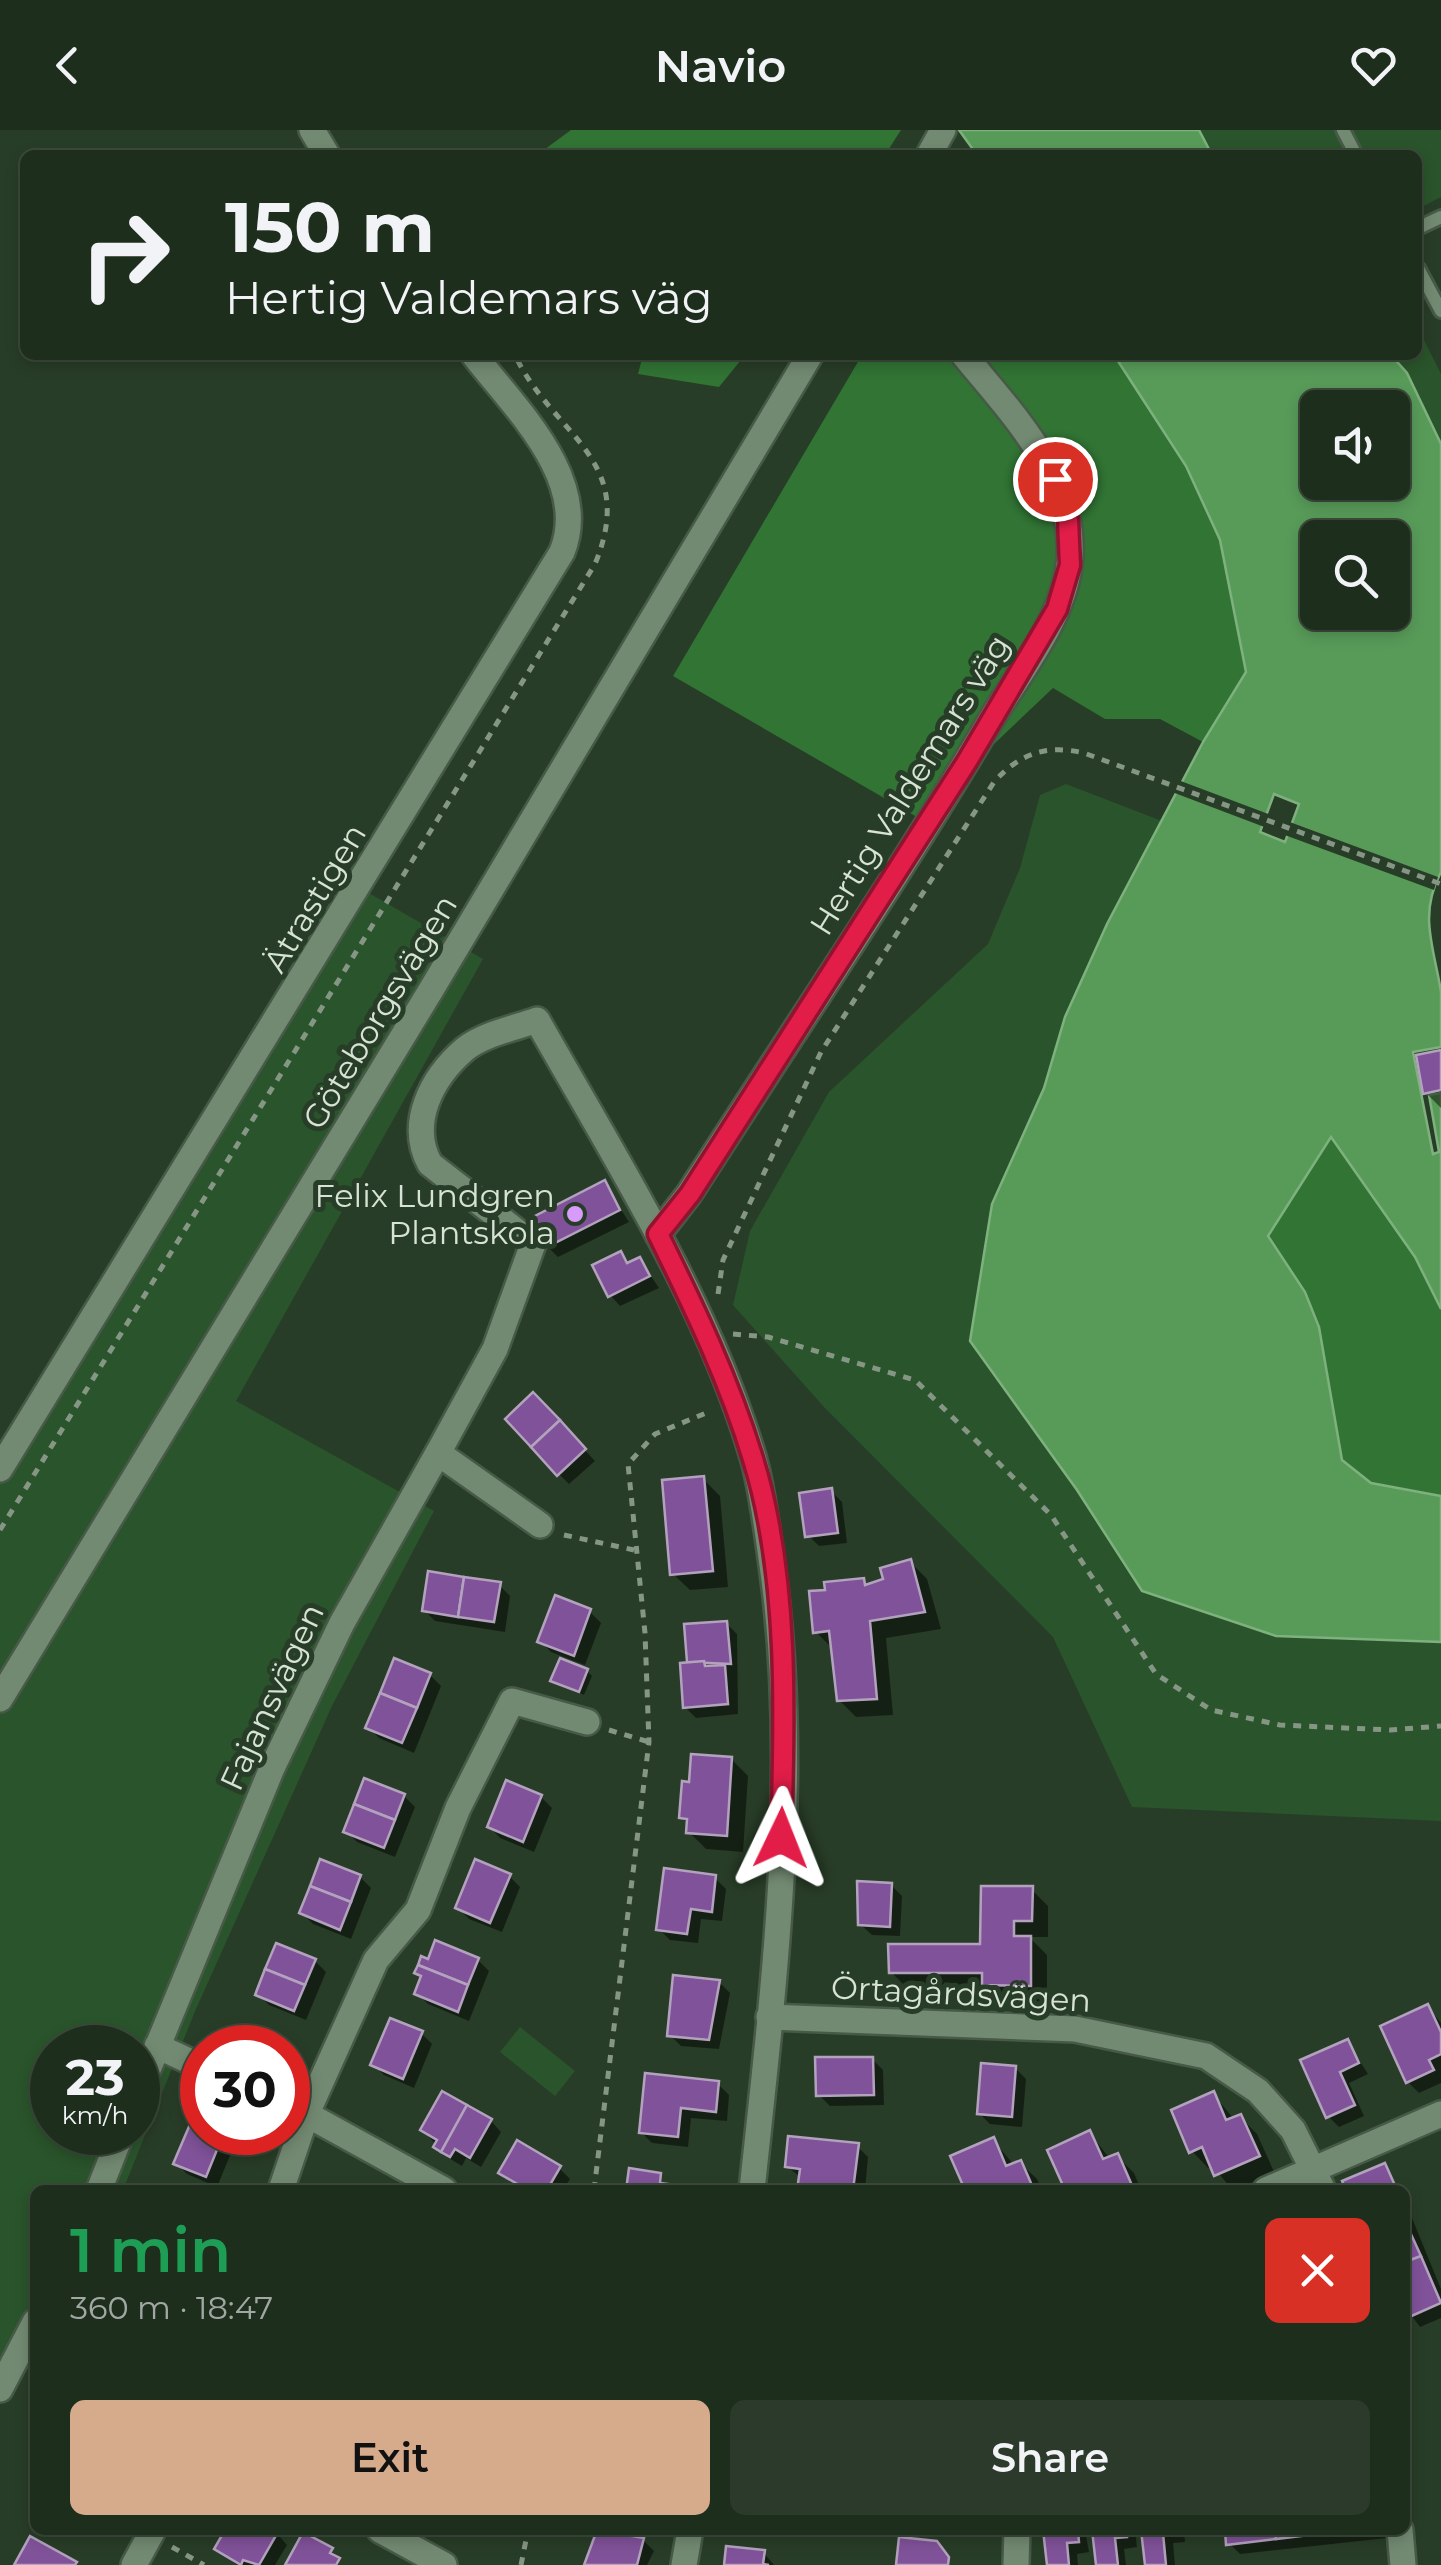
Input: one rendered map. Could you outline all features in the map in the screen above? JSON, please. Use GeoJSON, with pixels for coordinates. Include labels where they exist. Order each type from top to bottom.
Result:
{"type":"FeatureCollection","features":[{"type":"Feature","properties":{"kind":"street","name":"Ätrastigen"},"geometry":{"type":"LineString","coordinates":[[0,1468],[570,534],[566,487],[541,444],[478,360]]}},
{"type":"Feature","properties":{"kind":"street","name":"Göteborgsvägen"},"geometry":{"type":"LineString","coordinates":[[0,1700],[442,973],[807,360]]}},
{"type":"Feature","properties":{"kind":"street","name":"Hertig Valdemars väg"},"geometry":{"type":"LineString","coordinates":[[658,1234],[690,1194],[944,796],[1057,609],[1070,565],[1068,520],[1055,479],[1022,426],[968,360]]}},
{"type":"Feature","properties":{"kind":"street","name":"Fajansvägen"},"geometry":{"type":"LineString","coordinates":[[160,2036],[272,1768],[342,1623],[495,1349],[533,1244],[430,1164],[422,1149],[418,1124],[437,1082],[466,1048],[537,1020],[658,1234]]}},
{"type":"Feature","properties":{"kind":"street"},"geometry":{"type":"LineString","coordinates":[[658,1234],[706,1332],[758,1478],[781,1642],[785,1730],[769,2017],[752,2185]]}},
{"type":"Feature","properties":{"kind":"street"},"geometry":{"type":"LineString","coordinates":[[438,1453],[540,1525]]}},
{"type":"Feature","properties":{"kind":"street"},"geometry":{"type":"LineString","coordinates":[[310,2084],[376,1960],[418,1910],[458,1808],[512,1701],[587,1722]]}},
{"type":"Feature","properties":{"kind":"street","name":"Örtagårdsvägen"},"geometry":{"type":"LineString","coordinates":[[769,2017],[1075,2029],[1206,2056],[1258,2091],[1293,2130],[1318,2179]]}},
{"type":"Feature","properties":{"kind":"street"},"geometry":{"type":"LineString","coordinates":[[1290,2185],[1318,2179],[1441,2114]]}},
{"type":"Feature","properties":{"kind":"street"},"geometry":{"type":"LineString","coordinates":[[310,2116],[435,2185]]}},
{"type":"Feature","properties":{"kind":"street"},"geometry":{"type":"LineString","coordinates":[[101,2185],[113,2155]]}},
{"type":"Feature","properties":{"kind":"street"},"geometry":{"type":"LineString","coordinates":[[282,2185],[288,2155]]}},
{"type":"Feature","properties":{"kind":"street"},"geometry":{"type":"LineString","coordinates":[[0,2389],[30,2332]]}},
{"type":"Feature","properties":{"kind":"street"},"geometry":{"type":"LineString","coordinates":[[134,2565],[150,2535]]}},
{"type":"Feature","properties":{"kind":"street"},"geometry":{"type":"LineString","coordinates":[[389,2535],[444,2565]]}},
{"type":"Feature","properties":{"kind":"street"},"geometry":{"type":"LineString","coordinates":[[684,2565],[689,2535]]}},
{"type":"Feature","properties":{"kind":"street"},"geometry":{"type":"LineString","coordinates":[[1016,2565],[1017,2535]]}},
{"type":"Feature","properties":{"kind":"street"},"geometry":{"type":"LineString","coordinates":[[1400,2535],[1403,2565]]}},
{"type":"Feature","properties":{"kind":"lane"},"geometry":{"type":"LineString","coordinates":[[1422,275],[1441,311]]}},
{"type":"Feature","properties":{"kind":"path"},"geometry":{"type":"LineString","coordinates":[[1441,884],[1118,765],[1056,748],[1018,758],[994,782],[821,1052],[722,1260],[722,1281],[706,1332],[768,1337],[916,1380],[1051,1515],[1156,1674],[1211,1710],[1280,1724],[1390,1730],[1441,1726]]}},
{"type":"Feature","properties":{"kind":"path"},"geometry":{"type":"LineString","coordinates":[[595,2185],[649,1742],[645,1632],[628,1464],[640,1446],[676,1424],[733,1404]]}},
{"type":"Feature","properties":{"kind":"path"},"geometry":{"type":"LineString","coordinates":[[540,1525],[573,1539],[634,1550]]}},
{"type":"Feature","properties":{"kind":"path"},"geometry":{"type":"LineString","coordinates":[[587,1722],[649,1742]]}},
{"type":"Feature","properties":{"kind":"path"},"geometry":{"type":"LineString","coordinates":[[157,2535],[204,2565]]}},
{"type":"Feature","properties":{"kind":"path"},"geometry":{"type":"LineString","coordinates":[[521,2565],[527,2535]]}},
{"type":"Feature","properties":{"kind":"shaded area"},"geometry":{"type":"Polygon","coordinates":[[[571,130],[901,130],[888,150],[544,150],[571,130]]]}},
{"type":"Feature","properties":{"kind":"shaded area"},"geometry":{"type":"Polygon","coordinates":[[[959,130],[1199,130],[1209,150],[973,150],[959,130]]]}},
{"type":"Feature","properties":{"kind":"shaded area"},"geometry":{"type":"Polygon","coordinates":[[[1199,130],[1441,130],[1441,197],[1422,207],[1422,150],[1209,150],[1199,130]]]}},
{"type":"Feature","properties":{"kind":"shaded area"},"geometry":{"type":"Polygon","coordinates":[[[1422,336],[1441,374],[1441,444],[1407,373],[1395,360],[1422,360],[1422,336]]]}},
{"type":"Feature","properties":{"kind":"shaded area"},"geometry":{"type":"Polygon","coordinates":[[[642,360],[741,360],[719,387],[638,374],[642,360]]]}},
{"type":"Feature","properties":{"kind":"shaded area"},"geometry":{"type":"Polygon","coordinates":[[[859,360],[1117,360],[1186,466],[1220,540],[1246,672],[1203,742],[1160,719],[1105,719],[1053,688],[917,817],[673,676],[859,360]]]}},
{"type":"Feature","properties":{"kind":"shaded area"},"geometry":{"type":"Polygon","coordinates":[[[1117,360],[1395,360],[1407,373],[1441,444],[1441,872],[1429,917],[1441,992],[1441,1047],[1413,1052],[1433,1154],[1439,1152],[1429,1095],[1441,1093],[1441,1309],[1415,1257],[1331,1137],[1268,1236],[1305,1292],[1319,1327],[1342,1460],[1371,1483],[1441,1496],[1441,1642],[1276,1636],[1142,1591],[1077,1490],[970,1341],[992,1204],[1044,1088],[1065,1017],[1107,924],[1203,742],[1246,672],[1220,540],[1186,466],[1117,360]],[[1274,794],[1260,832],[1285,842],[1299,804],[1274,794]]]}},
{"type":"Feature","properties":{"kind":"shaded area"},"geometry":{"type":"Polygon","coordinates":[[[1066,784],[1162,821],[1107,924],[1065,1017],[1044,1088],[1077,1490],[1142,1591],[1276,1636],[1441,1642],[1441,1821],[1132,1807],[1053,1637],[824,1407],[733,1305],[750,1231],[829,1092],[988,944],[1020,868],[1040,795],[1066,784]]]}},
{"type":"Feature","properties":{"kind":"shaded area"},"geometry":{"type":"Polygon","coordinates":[[[369,893],[483,959],[236,1401],[434,1511],[332,1706],[190,2025],[180,2025],[180,2049],[160,2098],[160,2025],[30,2025],[30,2155],[137,2155],[125,2185],[30,2185],[30,2370],[0,2355],[0,1460],[369,893]]]}},
{"type":"Feature","properties":{"kind":"shaded area"},"geometry":{"type":"Polygon","coordinates":[[[1331,1136],[1415,1257],[1441,1309],[1441,1496],[1371,1483],[1342,1460],[1319,1327],[1268,1236],[1331,1136]]]}},
{"type":"Feature","properties":{"kind":"shaded area"},"geometry":{"type":"Polygon","coordinates":[[[520,2027],[575,2071],[555,2096],[500,2052],[520,2027]]]}},
{"type":"Feature","properties":{"kind":"pier"},"geometry":{"type":"Polygon","coordinates":[[[1178,780],[1271,815],[1267,828],[1172,792],[1178,780]]]}},
{"type":"Feature","properties":{"kind":"pier"},"geometry":{"type":"Polygon","coordinates":[[[1287,821],[1438,877],[1434,890],[1282,834],[1287,821]]]}},
{"type":"Feature","properties":{"kind":"building"},"geometry":{"type":"Polygon","coordinates":[[[1441,1050],[1441,1090],[1423,1094],[1416,1055],[1441,1050]]]}},
{"type":"Feature","properties":{"kind":"building","name":"Felix Lundgren Plantskola"},"geometry":{"type":"Polygon","coordinates":[[[605,1180],[620,1210],[545,1248],[531,1218],[605,1180]]]}},
{"type":"Feature","properties":{"kind":"building"},"geometry":{"type":"Polygon","coordinates":[[[621,1251],[627,1263],[640,1257],[650,1276],[608,1297],[592,1265],[621,1251]]]}},
{"type":"Feature","properties":{"kind":"building"},"geometry":{"type":"Polygon","coordinates":[[[533,1392],[560,1420],[531,1447],[505,1419],[533,1392]]]}},
{"type":"Feature","properties":{"kind":"building"},"geometry":{"type":"Polygon","coordinates":[[[560,1420],[586,1449],[557,1476],[531,1447],[560,1420]]]}},
{"type":"Feature","properties":{"kind":"building"},"geometry":{"type":"Polygon","coordinates":[[[704,1476],[713,1571],[670,1575],[662,1480],[704,1476]]]}},
{"type":"Feature","properties":{"kind":"building"},"geometry":{"type":"Polygon","coordinates":[[[832,1488],[838,1533],[805,1537],[799,1493],[832,1488]]]}},
{"type":"Feature","properties":{"kind":"building"},"geometry":{"type":"Polygon","coordinates":[[[911,1559],[925,1612],[870,1621],[877,1699],[837,1701],[829,1631],[813,1633],[809,1591],[825,1590],[824,1582],[864,1578],[865,1585],[883,1579],[880,1568],[911,1559]]]}},
{"type":"Feature","properties":{"kind":"building"},"geometry":{"type":"Polygon","coordinates":[[[428,1571],[464,1577],[458,1617],[422,1611],[428,1571]]]}},
{"type":"Feature","properties":{"kind":"building"},"geometry":{"type":"Polygon","coordinates":[[[464,1577],[501,1582],[494,1622],[458,1617],[464,1577]]]}},
{"type":"Feature","properties":{"kind":"building"},"geometry":{"type":"Polygon","coordinates":[[[555,1595],[591,1609],[574,1656],[537,1642],[555,1595]]]}},
{"type":"Feature","properties":{"kind":"building"},"geometry":{"type":"Polygon","coordinates":[[[727,1621],[731,1664],[687,1662],[684,1624],[727,1621]]]}},
{"type":"Feature","properties":{"kind":"building"},"geometry":{"type":"Polygon","coordinates":[[[394,1658],[431,1673],[417,1708],[380,1693],[394,1658]]]}},
{"type":"Feature","properties":{"kind":"building"},"geometry":{"type":"Polygon","coordinates":[[[560,1658],[588,1669],[579,1692],[550,1681],[560,1658]]]}},
{"type":"Feature","properties":{"kind":"building"},"geometry":{"type":"Polygon","coordinates":[[[704,1661],[705,1666],[725,1665],[728,1704],[683,1708],[680,1663],[704,1661]]]}},
{"type":"Feature","properties":{"kind":"building"},"geometry":{"type":"Polygon","coordinates":[[[380,1693],[417,1708],[402,1743],[365,1728],[380,1693]]]}},
{"type":"Feature","properties":{"kind":"building"},"geometry":{"type":"Polygon","coordinates":[[[691,1754],[732,1757],[727,1836],[686,1833],[687,1819],[679,1818],[682,1781],[689,1782],[691,1754]]]}},
{"type":"Feature","properties":{"kind":"building"},"geometry":{"type":"Polygon","coordinates":[[[364,1778],[405,1794],[395,1820],[354,1804],[364,1778]]]}},
{"type":"Feature","properties":{"kind":"building"},"geometry":{"type":"Polygon","coordinates":[[[506,1780],[542,1795],[523,1842],[487,1827],[506,1780]]]}},
{"type":"Feature","properties":{"kind":"building"},"geometry":{"type":"Polygon","coordinates":[[[354,1804],[395,1820],[384,1848],[343,1832],[354,1804]]]}},
{"type":"Feature","properties":{"kind":"building"},"geometry":{"type":"Polygon","coordinates":[[[320,1859],[361,1875],[351,1902],[310,1886],[320,1859]]]}},
{"type":"Feature","properties":{"kind":"building"},"geometry":{"type":"Polygon","coordinates":[[[475,1859],[511,1874],[490,1923],[455,1908],[475,1859]]]}},
{"type":"Feature","properties":{"kind":"building"},"geometry":{"type":"Polygon","coordinates":[[[664,1868],[716,1875],[712,1912],[691,1909],[687,1934],[656,1930],[664,1868]]]}},
{"type":"Feature","properties":{"kind":"building"},"geometry":{"type":"Polygon","coordinates":[[[857,1881],[892,1883],[890,1927],[858,1925],[857,1881]]]}},
{"type":"Feature","properties":{"kind":"building"},"geometry":{"type":"Polygon","coordinates":[[[310,1886],[351,1902],[340,1930],[299,1913],[310,1886]]]}},
{"type":"Feature","properties":{"kind":"building"},"geometry":{"type":"Polygon","coordinates":[[[981,1886],[1033,1886],[1032,1921],[1014,1921],[1014,1936],[1031,1936],[1031,1986],[982,1985],[982,1973],[889,1973],[888,1944],[980,1944],[981,1886]]]}},
{"type":"Feature","properties":{"kind":"building"},"geometry":{"type":"Polygon","coordinates":[[[435,1940],[479,1958],[468,1985],[418,1965],[421,1956],[428,1959],[435,1940]]]}},
{"type":"Feature","properties":{"kind":"building"},"geometry":{"type":"Polygon","coordinates":[[[276,1943],[316,1959],[305,1985],[265,1969],[276,1943]]]}},
{"type":"Feature","properties":{"kind":"building"},"geometry":{"type":"Polygon","coordinates":[[[418,1965],[468,1985],[458,2012],[414,1994],[421,1976],[414,1973],[418,1965]]]}},
{"type":"Feature","properties":{"kind":"building"},"geometry":{"type":"Polygon","coordinates":[[[265,1969],[305,1985],[294,2011],[255,1995],[265,1969]]]}},
{"type":"Feature","properties":{"kind":"building"},"geometry":{"type":"Polygon","coordinates":[[[673,1975],[720,1980],[709,2040],[667,2036],[673,1975]]]}},
{"type":"Feature","properties":{"kind":"building"},"geometry":{"type":"Polygon","coordinates":[[[1428,2004],[1441,2032],[1441,2054],[1429,2060],[1434,2070],[1406,2083],[1380,2026],[1428,2004]]]}},
{"type":"Feature","properties":{"kind":"building"},"geometry":{"type":"Polygon","coordinates":[[[390,2018],[423,2031],[403,2079],[370,2065],[390,2018]]]}},
{"type":"Feature","properties":{"kind":"building"},"geometry":{"type":"Polygon","coordinates":[[[1348,2039],[1359,2063],[1340,2072],[1355,2105],[1326,2118],[1300,2060],[1348,2039]]]}},
{"type":"Feature","properties":{"kind":"building"},"geometry":{"type":"Polygon","coordinates":[[[815,2057],[873,2057],[874,2095],[816,2096],[815,2057]]]}},
{"type":"Feature","properties":{"kind":"building"},"geometry":{"type":"Polygon","coordinates":[[[981,2063],[1016,2066],[1012,2117],[977,2114],[981,2063]]]}},
{"type":"Feature","properties":{"kind":"building"},"geometry":{"type":"Polygon","coordinates":[[[645,2073],[719,2081],[716,2112],[681,2108],[678,2137],[639,2133],[645,2073]]]}},
{"type":"Feature","properties":{"kind":"building"},"geometry":{"type":"Polygon","coordinates":[[[442,2091],[467,2105],[441,2152],[433,2147],[437,2140],[420,2130],[442,2091]]]}},
{"type":"Feature","properties":{"kind":"building"},"geometry":{"type":"Polygon","coordinates":[[[1214,2091],[1226,2120],[1241,2114],[1260,2156],[1214,2176],[1202,2147],[1189,2153],[1171,2110],[1214,2091]]]}},
{"type":"Feature","properties":{"kind":"building"},"geometry":{"type":"Polygon","coordinates":[[[467,2105],[492,2119],[470,2158],[455,2149],[450,2157],[441,2152],[467,2105]]]}},
{"type":"Feature","properties":{"kind":"building"},"geometry":{"type":"Polygon","coordinates":[[[1090,2130],[1103,2159],[1118,2153],[1132,2185],[1063,2185],[1047,2150],[1090,2130]]]}},
{"type":"Feature","properties":{"kind":"building"},"geometry":{"type":"Polygon","coordinates":[[[788,2136],[859,2143],[854,2185],[798,2185],[800,2169],[785,2167],[788,2136]]]}},
{"type":"Feature","properties":{"kind":"building"},"geometry":{"type":"Polygon","coordinates":[[[994,2137],[1006,2166],[1021,2160],[1032,2185],[963,2185],[950,2156],[994,2137]]]}},
{"type":"Feature","properties":{"kind":"building"},"geometry":{"type":"Polygon","coordinates":[[[517,2140],[561,2166],[550,2185],[519,2185],[498,2173],[517,2140]]]}},
{"type":"Feature","properties":{"kind":"building"},"geometry":{"type":"Polygon","coordinates":[[[180,2148],[180,2155],[215,2155],[206,2177],[173,2164],[180,2148]]]}},
{"type":"Feature","properties":{"kind":"building"},"geometry":{"type":"Polygon","coordinates":[[[1385,2163],[1395,2185],[1344,2185],[1342,2181],[1385,2163]]]}},
{"type":"Feature","properties":{"kind":"building"},"geometry":{"type":"Polygon","coordinates":[[[629,2168],[661,2173],[660,2183],[676,2185],[627,2185],[629,2168]]]}},
{"type":"Feature","properties":{"kind":"building"},"geometry":{"type":"Polygon","coordinates":[[[1410,2232],[1421,2256],[1410,2260],[1410,2232]]]}},
{"type":"Feature","properties":{"kind":"building"},"geometry":{"type":"Polygon","coordinates":[[[1421,2256],[1441,2303],[1410,2317],[1410,2260],[1421,2256]]]}},
{"type":"Feature","properties":{"kind":"building"},"geometry":{"type":"Polygon","coordinates":[[[222,2535],[276,2535],[259,2565],[243,2560],[241,2565],[214,2549],[222,2535]]]}},
{"type":"Feature","properties":{"kind":"building"},"geometry":{"type":"Polygon","coordinates":[[[301,2535],[333,2548],[330,2553],[340,2558],[336,2565],[285,2565],[301,2535]]]}},
{"type":"Feature","properties":{"kind":"building"},"geometry":{"type":"Polygon","coordinates":[[[595,2535],[644,2538],[637,2565],[584,2565],[595,2535]]]}},
{"type":"Feature","properties":{"kind":"building"},"geometry":{"type":"Polygon","coordinates":[[[1044,2535],[1078,2535],[1079,2542],[1067,2543],[1069,2565],[1047,2565],[1044,2535]]]}},
{"type":"Feature","properties":{"kind":"building"},"geometry":{"type":"Polygon","coordinates":[[[1093,2535],[1127,2535],[1115,2538],[1118,2565],[1096,2565],[1093,2535]]]}},
{"type":"Feature","properties":{"kind":"building"},"geometry":{"type":"Polygon","coordinates":[[[1142,2535],[1163,2535],[1166,2565],[1145,2565],[1142,2535]]]}},
{"type":"Feature","properties":{"kind":"building"},"geometry":{"type":"Polygon","coordinates":[[[1225,2535],[1276,2535],[1276,2539],[1226,2545],[1225,2535]]]}},
{"type":"Feature","properties":{"kind":"building"},"geometry":{"type":"Polygon","coordinates":[[[1276,2535],[1310,2535],[1276,2539],[1276,2535]]]}},
{"type":"Feature","properties":{"kind":"building"},"geometry":{"type":"Polygon","coordinates":[[[30,2536],[77,2562],[14,2565],[30,2536]]]}},
{"type":"Feature","properties":{"kind":"building"},"geometry":{"type":"Polygon","coordinates":[[[899,2537],[937,2541],[949,2557],[948,2565],[896,2565],[899,2537]]]}},
{"type":"Feature","properties":{"kind":"building"},"geometry":{"type":"Polygon","coordinates":[[[726,2546],[765,2550],[763,2564],[769,2565],[724,2565],[726,2546]]]}},
{"type":"Feature","properties":{"kind":"place","name":"Felix Lundgren Plantskola"},"geometry":{"type":"Point","coordinates":[575,1214]}},
{"type":"Feature","properties":{"kind":"route"},"geometry":{"type":"LineString","coordinates":[[781,1838],[785,1711],[780,1624],[754,1461],[706,1332],[658,1234],[690,1194],[966,763],[1057,609],[1070,565],[1068,520],[1055,479]]}}]}
